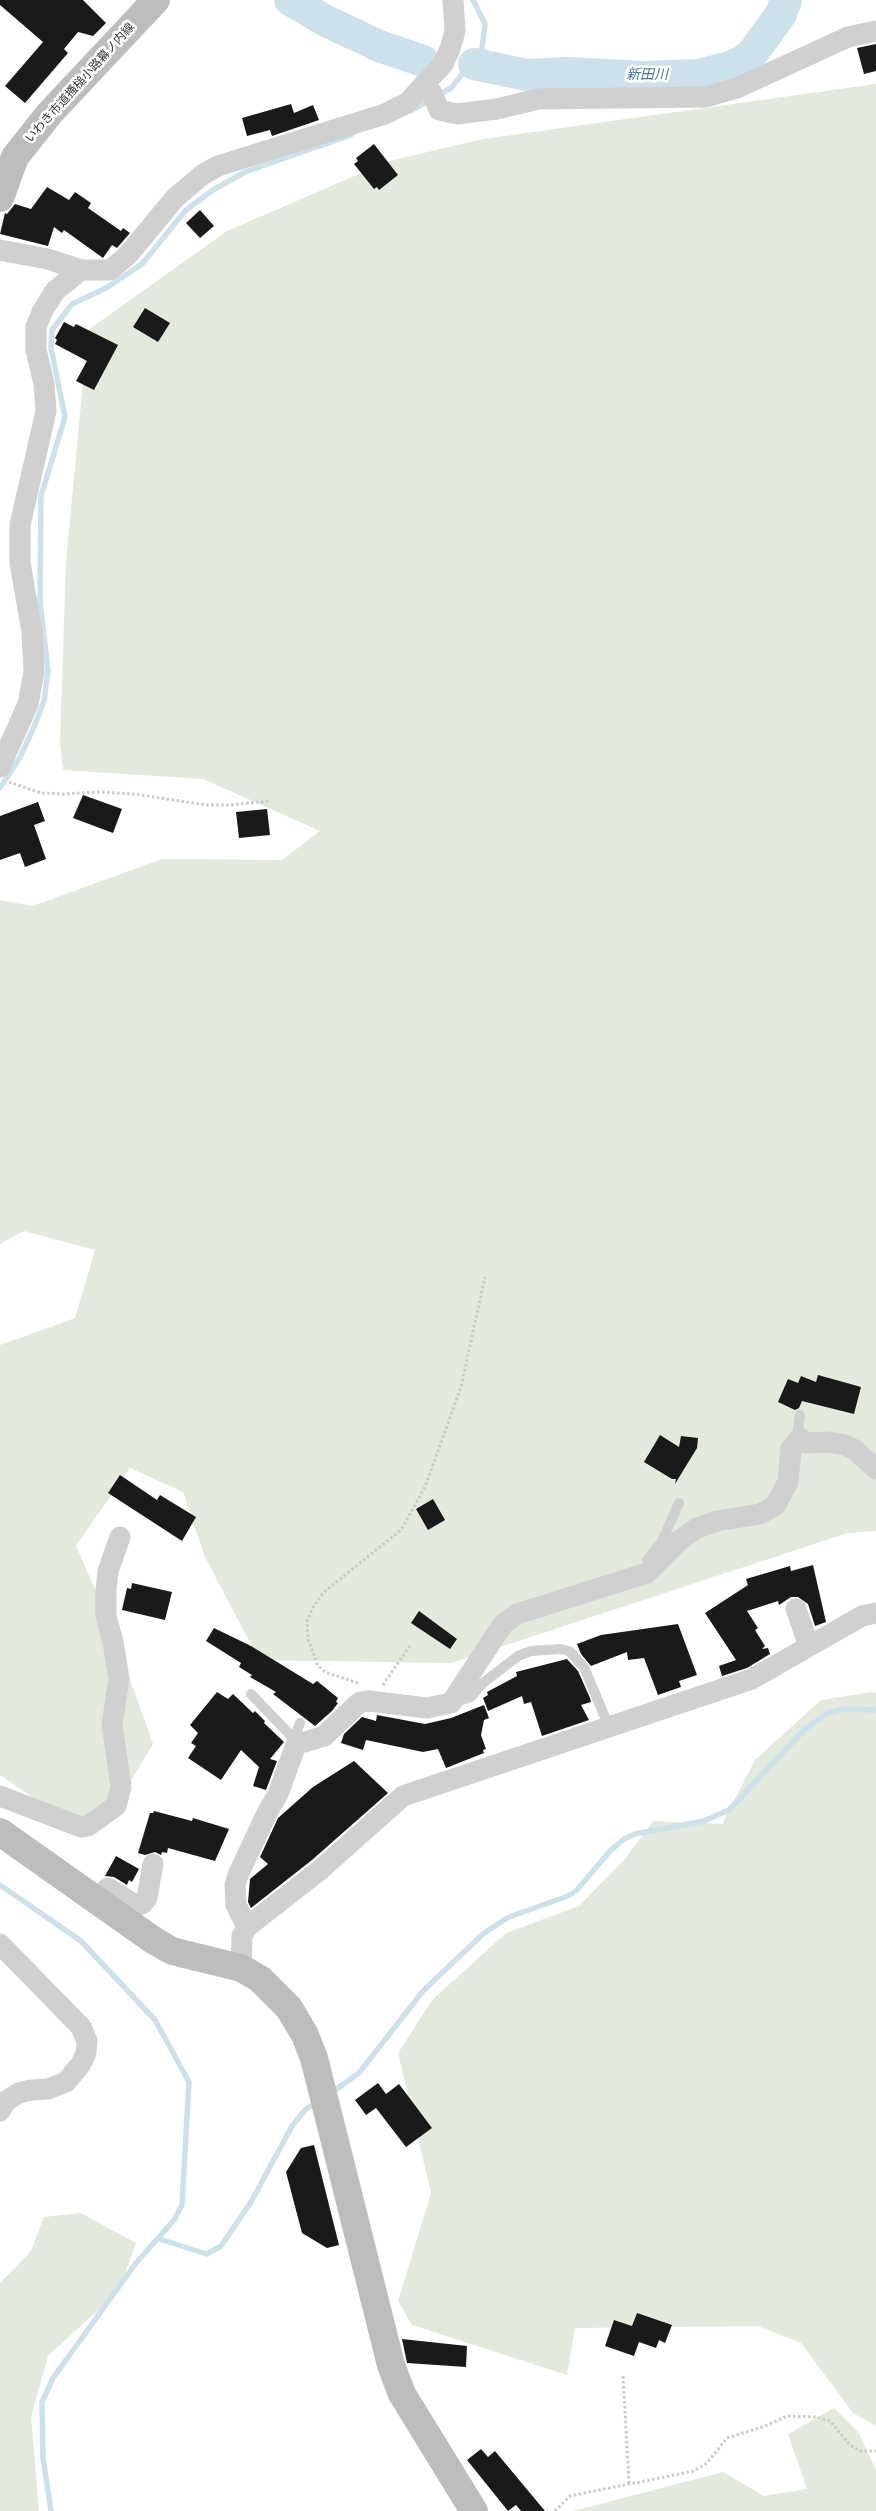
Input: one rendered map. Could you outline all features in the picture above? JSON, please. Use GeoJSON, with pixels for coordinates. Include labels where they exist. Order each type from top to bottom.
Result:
{"type":"FeatureCollection","features":[{"type":"Feature","properties":{"kind":"street","name":"いわき市道搔槌小路幕ノ内線"},"geometry":{"type":"LineString","coordinates":[[0,198],[15,157],[26,143],[49,114],[156,0]]}},
{"type":"Feature","properties":{"kind":"street"},"geometry":{"type":"LineString","coordinates":[[0,250],[48,259],[81,270],[110,270],[126,256],[186,188],[202,175],[218,166],[385,114],[431,92],[455,31],[453,0]]}},
{"type":"Feature","properties":{"kind":"street"},"geometry":{"type":"LineString","coordinates":[[431,92],[457,114],[538,99],[706,97],[737,88],[848,38],[876,31]]}},
{"type":"Feature","properties":{"kind":"street"},"geometry":{"type":"LineString","coordinates":[[3,774],[28,704],[34,672],[32,632],[20,563],[20,525],[46,412],[44,384],[36,350],[36,327],[42,312],[55,292],[81,270]]}},
{"type":"Feature","properties":{"kind":"street"},"geometry":{"type":"LineString","coordinates":[[299,1732],[305,1742],[324,1736],[360,1702],[369,1701],[427,1708],[451,1703],[504,1624],[517,1614],[623,1579],[648,1573],[680,1540],[697,1528],[717,1521],[760,1514],[775,1506],[788,1482],[791,1449],[800,1438],[807,1443],[829,1442],[844,1445],[855,1450],[876,1469]]}},
{"type":"Feature","properties":{"kind":"street"},"geometry":{"type":"LineString","coordinates":[[0,1796],[81,1827],[88,1826],[116,1806],[121,1787],[112,1724],[118,1679],[113,1642],[106,1616],[106,1590],[108,1571],[120,1537]]}},
{"type":"Feature","properties":{"kind":"street"},"geometry":{"type":"LineString","coordinates":[[796,1609],[809,1646]]}},
{"type":"Feature","properties":{"kind":"street"},"geometry":{"type":"LineString","coordinates":[[241,1968],[242,1936],[247,1927],[320,1870],[403,1796],[752,1679],[862,1616],[876,1613]]}},
{"type":"Feature","properties":{"kind":"street"},"geometry":{"type":"LineString","coordinates":[[247,1927],[236,1906],[235,1885],[238,1874],[278,1794],[299,1732]]}},
{"type":"Feature","properties":{"kind":"street"},"geometry":{"type":"LineString","coordinates":[[0,1832],[172,1951],[241,1968],[260,1979],[289,2008],[305,2035],[327,2106],[391,2365],[402,2394],[474,2511]]}},
{"type":"Feature","properties":{"kind":"street"},"geometry":{"type":"LineString","coordinates":[[96,1899],[108,1888],[135,1905],[142,1904],[147,1898],[153,1864]]}},
{"type":"Feature","properties":{"kind":"street"},"geometry":{"type":"LineString","coordinates":[[0,1944],[81,2027],[87,2041],[86,2053],[81,2064],[66,2082],[48,2089],[19,2093],[6,2101],[0,2111]]}},
{"type":"Feature","properties":{"kind":"lane"},"geometry":{"type":"LineString","coordinates":[[800,1415],[798,1430],[800,1438]]}},
{"type":"Feature","properties":{"kind":"lane"},"geometry":{"type":"LineString","coordinates":[[623,1579],[648,1559],[662,1541],[679,1503]]}},
{"type":"Feature","properties":{"kind":"lane"},"geometry":{"type":"LineString","coordinates":[[451,1703],[471,1696],[483,1683],[518,1656],[531,1651],[561,1649],[569,1651],[584,1667],[609,1727]]}},
{"type":"Feature","properties":{"kind":"lane"},"geometry":{"type":"LineString","coordinates":[[251,1694],[299,1732]]}},
{"type":"Feature","properties":{"kind":"path"},"geometry":{"type":"LineString","coordinates":[[3,774],[42,793],[97,792],[134,794],[228,805],[270,801]]}},
{"type":"Feature","properties":{"kind":"path"},"geometry":{"type":"LineString","coordinates":[[365,1684],[325,1672],[318,1666],[308,1639],[306,1621],[312,1607],[324,1592],[400,1530],[425,1487],[461,1387],[485,1277]]}},
{"type":"Feature","properties":{"kind":"path"},"geometry":{"type":"LineString","coordinates":[[391,1689],[382,1687],[411,1644]]}},
{"type":"Feature","properties":{"kind":"path"},"geometry":{"type":"LineString","coordinates":[[623,2376],[629,2484]]}},
{"type":"Feature","properties":{"kind":"path"},"geometry":{"type":"LineString","coordinates":[[555,2511],[570,2496],[694,2471],[707,2463],[727,2438],[766,2426],[788,2416],[815,2417],[830,2421],[850,2445],[860,2451],[876,2451]]}},
{"type":"Feature","properties":{"kind":"shaded area"},"geometry":{"type":"Polygon","coordinates":[[[876,84],[876,1531],[848,1533],[451,1663],[259,1660],[205,1557],[183,1492],[130,1468],[76,1546],[108,1618],[153,1744],[116,1806],[72,1825],[0,1775],[0,1345],[75,1318],[95,1250],[24,1231],[0,1244],[0,900],[33,906],[162,859],[282,860],[320,831],[203,779],[63,770],[60,742],[66,562],[88,330],[227,231],[389,161],[483,139],[876,84]]]}},
{"type":"Feature","properties":{"kind":"shaded area"},"geometry":{"type":"Polygon","coordinates":[[[876,1693],[876,2426],[853,2413],[801,2343],[758,2326],[575,2328],[567,2375],[412,2325],[398,2301],[431,2193],[398,2053],[433,1999],[506,1933],[579,1906],[625,1859],[653,1821],[722,1824],[755,1760],[821,1700],[876,1693]]]}},
{"type":"Feature","properties":{"kind":"shaded area"},"geometry":{"type":"Polygon","coordinates":[[[81,2213],[136,2243],[118,2292],[48,2356],[31,2417],[39,2511],[0,2511],[0,2283],[31,2251],[44,2217],[81,2213]]]}},
{"type":"Feature","properties":{"kind":"shaded area"},"geometry":{"type":"Polygon","coordinates":[[[834,2408],[859,2433],[876,2470],[876,2511],[573,2511],[723,2472],[764,2496],[807,2489],[788,2434],[834,2408]]]}},
{"type":"Feature","properties":{"kind":"building"},"geometry":{"type":"Polygon","coordinates":[[[0,0],[83,0],[106,23],[93,36],[78,32],[64,49],[68,53],[25,103],[5,86],[43,42],[0,5],[0,0]]]}},
{"type":"Feature","properties":{"kind":"building"},"geometry":{"type":"Polygon","coordinates":[[[876,44],[876,71],[864,74],[857,48],[876,44]]]}},
{"type":"Feature","properties":{"kind":"building"},"geometry":{"type":"Polygon","coordinates":[[[291,104],[294,113],[313,105],[319,120],[272,136],[270,130],[247,136],[242,118],[291,104]]]}},
{"type":"Feature","properties":{"kind":"building"},"geometry":{"type":"Polygon","coordinates":[[[374,144],[398,175],[379,190],[377,187],[374,189],[354,164],[358,161],[356,158],[374,144]]]}},
{"type":"Feature","properties":{"kind":"building"},"geometry":{"type":"Polygon","coordinates":[[[47,187],[69,200],[75,192],[91,203],[88,208],[121,231],[123,228],[130,233],[117,248],[112,245],[103,258],[64,230],[62,233],[54,227],[48,246],[0,234],[5,213],[7,214],[15,204],[31,209],[47,187]]]}},
{"type":"Feature","properties":{"kind":"building"},"geometry":{"type":"Polygon","coordinates":[[[200,210],[214,226],[200,238],[186,223],[200,210]]]}},
{"type":"Feature","properties":{"kind":"building"},"geometry":{"type":"Polygon","coordinates":[[[145,308],[170,323],[158,342],[133,327],[145,308]]]}},
{"type":"Feature","properties":{"kind":"building"},"geometry":{"type":"Polygon","coordinates":[[[64,322],[74,327],[76,324],[118,345],[94,390],[76,381],[87,361],[55,344],[57,340],[55,338],[64,322]]]}},
{"type":"Feature","properties":{"kind":"building"},"geometry":{"type":"Polygon","coordinates":[[[83,795],[122,809],[113,833],[73,818],[83,795]]]}},
{"type":"Feature","properties":{"kind":"building"},"geometry":{"type":"Polygon","coordinates":[[[38,802],[45,821],[34,825],[46,859],[25,867],[20,853],[0,860],[0,816],[38,802]]]}},
{"type":"Feature","properties":{"kind":"building"},"geometry":{"type":"Polygon","coordinates":[[[267,809],[270,835],[239,838],[236,812],[267,809]]]}},
{"type":"Feature","properties":{"kind":"building"},"geometry":{"type":"Polygon","coordinates":[[[818,1375],[861,1387],[854,1414],[802,1401],[799,1408],[795,1410],[778,1402],[788,1379],[798,1383],[801,1376],[816,1382],[818,1375]]]}},
{"type":"Feature","properties":{"kind":"building"},"geometry":{"type":"Polygon","coordinates":[[[660,1435],[679,1447],[681,1436],[698,1438],[697,1448],[675,1484],[676,1479],[672,1479],[644,1462],[660,1435]]]}},
{"type":"Feature","properties":{"kind":"building"},"geometry":{"type":"Polygon","coordinates":[[[120,1475],[157,1500],[160,1495],[196,1517],[182,1541],[108,1493],[120,1475]]]}},
{"type":"Feature","properties":{"kind":"building"},"geometry":{"type":"Polygon","coordinates":[[[433,1499],[445,1520],[428,1530],[416,1509],[433,1499]]]}},
{"type":"Feature","properties":{"kind":"building"},"geometry":{"type":"Polygon","coordinates":[[[813,1565],[826,1622],[815,1626],[808,1604],[798,1597],[791,1597],[779,1605],[778,1601],[747,1611],[758,1628],[755,1630],[765,1646],[762,1649],[768,1648],[770,1654],[747,1668],[722,1676],[719,1666],[736,1660],[705,1613],[748,1585],[746,1579],[790,1566],[791,1571],[813,1565]]]}},
{"type":"Feature","properties":{"kind":"building"},"geometry":{"type":"Polygon","coordinates":[[[132,1583],[172,1592],[165,1620],[122,1610],[127,1588],[131,1589],[132,1583]]]}},
{"type":"Feature","properties":{"kind":"building"},"geometry":{"type":"Polygon","coordinates":[[[419,1611],[457,1639],[450,1649],[411,1623],[419,1611]]]}},
{"type":"Feature","properties":{"kind":"building"},"geometry":{"type":"Polygon","coordinates":[[[678,1624],[697,1675],[679,1681],[681,1687],[658,1695],[644,1658],[628,1660],[627,1652],[591,1666],[581,1654],[577,1644],[601,1635],[678,1624]]]}},
{"type":"Feature","properties":{"kind":"building"},"geometry":{"type":"Polygon","coordinates":[[[214,1628],[251,1646],[313,1684],[317,1681],[338,1698],[336,1702],[338,1703],[315,1726],[273,1694],[276,1692],[250,1677],[252,1675],[239,1667],[241,1663],[206,1641],[214,1628]]]}},
{"type":"Feature","properties":{"kind":"building"},"geometry":{"type":"Polygon","coordinates":[[[567,1659],[578,1671],[590,1698],[591,1702],[581,1705],[589,1720],[542,1736],[531,1702],[524,1704],[522,1696],[488,1711],[483,1698],[488,1695],[487,1692],[517,1676],[516,1672],[567,1659]]]}},
{"type":"Feature","properties":{"kind":"building"},"geometry":{"type":"Polygon","coordinates":[[[217,1692],[228,1699],[233,1694],[253,1713],[255,1711],[265,1721],[264,1723],[284,1742],[270,1759],[277,1761],[266,1790],[253,1786],[259,1767],[241,1750],[221,1780],[188,1758],[196,1746],[191,1743],[198,1733],[190,1725],[217,1692]]]}},
{"type":"Feature","properties":{"kind":"building"},"geometry":{"type":"Polygon","coordinates":[[[484,1705],[489,1718],[484,1720],[481,1735],[486,1749],[483,1750],[484,1753],[446,1768],[438,1749],[423,1752],[366,1740],[363,1750],[341,1743],[344,1734],[362,1717],[376,1721],[377,1715],[425,1724],[451,1718],[484,1705]]]}},
{"type":"Feature","properties":{"kind":"building"},"geometry":{"type":"Polygon","coordinates":[[[354,1761],[388,1793],[312,1860],[251,1908],[248,1902],[250,1879],[268,1864],[260,1857],[278,1818],[313,1787],[354,1761]]]}},
{"type":"Feature","properties":{"kind":"building"},"geometry":{"type":"Polygon","coordinates":[[[154,1811],[192,1821],[193,1818],[229,1829],[215,1861],[168,1848],[167,1853],[162,1852],[161,1855],[155,1852],[145,1855],[138,1853],[150,1813],[154,1811]]]}},
{"type":"Feature","properties":{"kind":"building"},"geometry":{"type":"Polygon","coordinates":[[[116,1856],[139,1869],[132,1882],[129,1880],[127,1885],[114,1877],[105,1876],[116,1856]]]}},
{"type":"Feature","properties":{"kind":"building"},"geometry":{"type":"Polygon","coordinates":[[[378,2083],[386,2094],[399,2084],[432,2128],[406,2147],[376,2108],[366,2115],[355,2100],[378,2083]]]}},
{"type":"Feature","properties":{"kind":"building"},"geometry":{"type":"Polygon","coordinates":[[[314,2145],[339,2245],[327,2248],[302,2233],[286,2172],[301,2148],[314,2145]]]}},
{"type":"Feature","properties":{"kind":"building"},"geometry":{"type":"Polygon","coordinates":[[[637,2313],[672,2325],[665,2343],[659,2340],[656,2348],[639,2342],[634,2356],[605,2346],[614,2320],[632,2326],[637,2313]]]}},
{"type":"Feature","properties":{"kind":"building"},"geometry":{"type":"Polygon","coordinates":[[[402,2339],[467,2346],[466,2367],[407,2363],[402,2339]]]}},
{"type":"Feature","properties":{"kind":"building"},"geometry":{"type":"Polygon","coordinates":[[[481,2449],[488,2457],[495,2451],[545,2511],[521,2511],[516,2505],[508,2511],[467,2460],[481,2449]]]}},
{"type":"Feature","properties":{"kind":"waterway","name":"新田川"},"geometry":{"type":"LineString","coordinates":[[290,0],[326,21],[379,46],[423,61]]}},
{"type":"Feature","properties":{"kind":"waterway","name":"新田川"},"geometry":{"type":"LineString","coordinates":[[410,111],[451,88],[482,49],[485,24],[473,0]]}},
{"type":"Feature","properties":{"kind":"waterway","name":"新田川"},"geometry":{"type":"LineString","coordinates":[[474,64],[527,75],[567,73],[645,77],[698,75],[730,67],[752,54],[781,14],[786,0]]}},
{"type":"Feature","properties":{"kind":"waterway"},"geometry":{"type":"LineString","coordinates":[[0,788],[19,759],[34,727],[44,701],[48,671],[40,601],[41,496],[65,417],[51,348],[52,330],[72,304],[106,288],[142,264],[186,210],[213,190],[245,172],[351,135]]}},
{"type":"Feature","properties":{"kind":"waterway"},"geometry":{"type":"LineString","coordinates":[[331,2093],[359,2073],[423,1991],[484,1933],[509,1917],[568,1896],[576,1891],[610,1851],[624,1839],[635,1834],[704,1821],[729,1810],[805,1729],[828,1713],[844,1709],[876,1710]]}},
{"type":"Feature","properties":{"kind":"waterway"},"geometry":{"type":"LineString","coordinates":[[0,1885],[81,1941],[155,2020],[189,2082],[182,2205],[174,2220],[136,2263],[53,2378],[42,2402],[43,2458],[51,2511]]}},
{"type":"Feature","properties":{"kind":"waterway"},"geometry":{"type":"LineString","coordinates":[[159,2239],[207,2254],[221,2246],[251,2202],[292,2126],[306,2109],[317,2102]]}}]}
